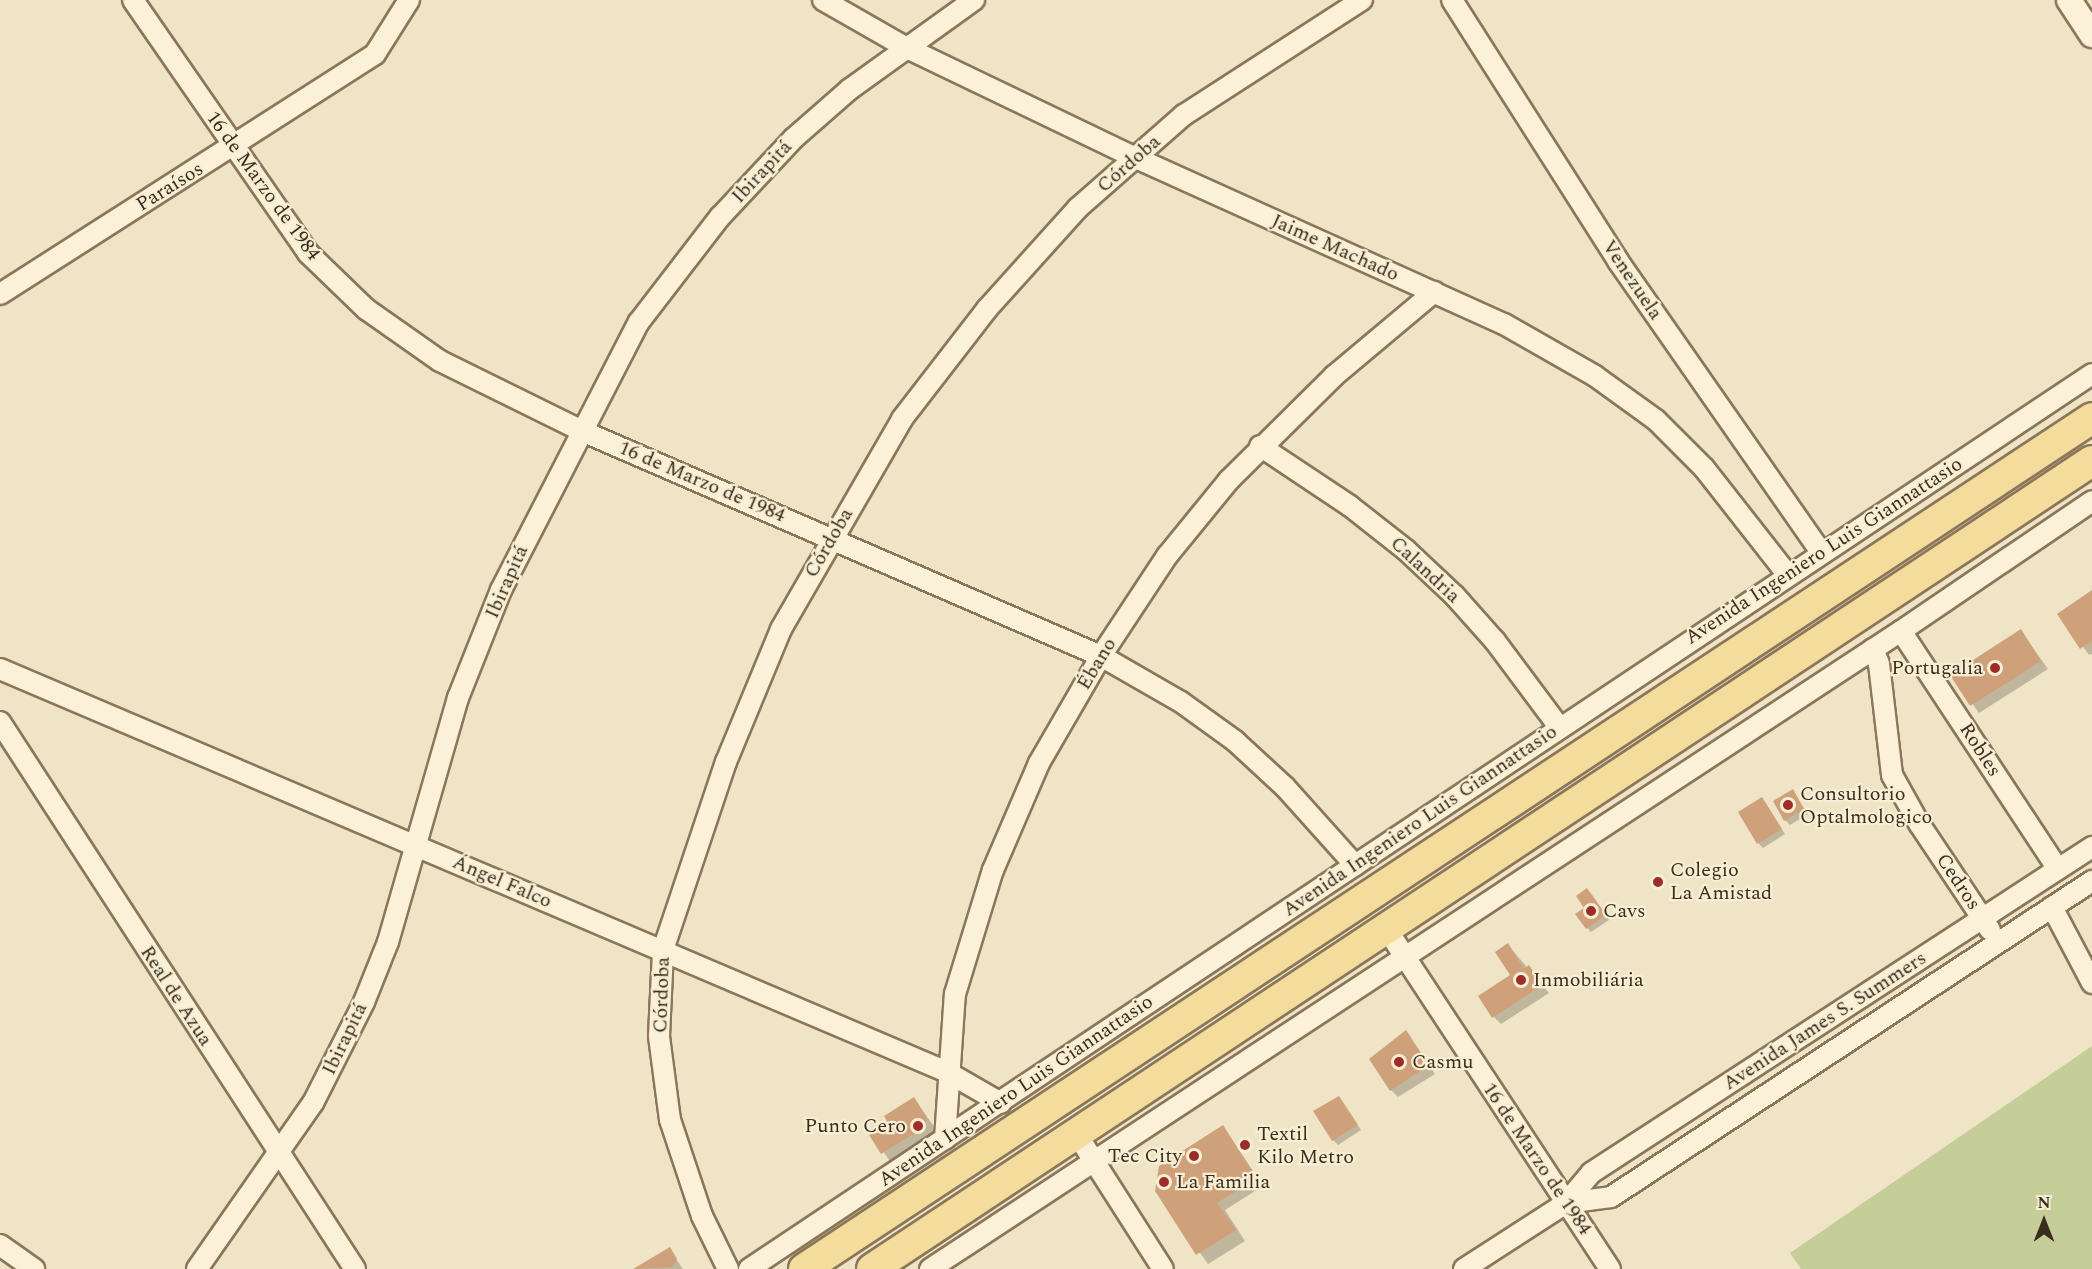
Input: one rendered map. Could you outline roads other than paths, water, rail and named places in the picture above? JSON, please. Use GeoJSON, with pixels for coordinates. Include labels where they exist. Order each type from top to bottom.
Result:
{"type":"FeatureCollection","features":[{"type":"Feature","properties":{"kind":"main road","name":"Avenida Ingeniero Luis Giannattasio"},"geometry":{"type":"LineString","coordinates":[[804,1269],[2092,418]]}},
{"type":"Feature","properties":{"kind":"main road"},"geometry":{"type":"LineString","coordinates":[[872,1269],[2092,461]]}},
{"type":"Feature","properties":{"kind":"street","name":"16 de Marzo de 1984"},"geometry":{"type":"LineString","coordinates":[[133,0],[232,148],[308,253],[366,309],[440,361],[582,431],[1101,656],[1181,702],[1235,741],[1285,787],[1355,865]]}},
{"type":"Feature","properties":{"kind":"street","name":"Paraísos"},"geometry":{"type":"LineString","coordinates":[[0,294],[232,148],[375,54],[409,0]]}},
{"type":"Feature","properties":{"kind":"street","name":"Jaime Machado"},"geometry":{"type":"LineString","coordinates":[[823,0],[905,47],[1136,158],[1504,324],[1595,376],[1656,420],[1704,468],[1788,575]]}},
{"type":"Feature","properties":{"kind":"street","name":"Ibirapitá"},"geometry":{"type":"LineString","coordinates":[[197,1269],[279,1156],[313,1103],[364,1002],[388,942],[458,698],[501,590],[639,322],[720,217],[794,138],[905,47],[974,0]]}},
{"type":"Feature","properties":{"kind":"street","name":"Córdoba"},"geometry":{"type":"LineString","coordinates":[[728,1269],[702,1216],[670,1120],[659,1036],[663,950],[726,762],[781,629],[902,419],[987,309],[1078,208],[1184,115],[1362,0]]}},
{"type":"Feature","properties":{"kind":"street","name":"Venezuela"},"geometry":{"type":"LineString","coordinates":[[1452,0],[1618,261],[1822,553]]}},
{"type":"Feature","properties":{"kind":"street"},"geometry":{"type":"LineString","coordinates":[[2069,0],[2092,35]]}},
{"type":"Feature","properties":{"kind":"street","name":"Ébano"},"geometry":{"type":"LineString","coordinates":[[945,1139],[947,1072],[955,994],[993,870],[1039,763],[1101,656],[1167,556],[1260,446],[1334,376],[1434,292]]}},
{"type":"Feature","properties":{"kind":"street","name":"Avenida Ingeniero Luis Giannattasio"},"geometry":{"type":"LineString","coordinates":[[749,1269],[1558,727],[2092,374]]}},
{"type":"Feature","properties":{"kind":"street","name":"Calandria"},"geometry":{"type":"LineString","coordinates":[[1260,446],[1350,506],[1438,580],[1495,641],[1558,727]]}},
{"type":"Feature","properties":{"kind":"street"},"geometry":{"type":"LineString","coordinates":[[930,1269],[1873,650],[2092,501]]}},
{"type":"Feature","properties":{"kind":"street","name":"Robles"},"geometry":{"type":"LineString","coordinates":[[1901,631],[2058,869]]}},
{"type":"Feature","properties":{"kind":"street","name":"Cedros"},"geometry":{"type":"LineString","coordinates":[[1873,650],[1879,664],[1892,775],[1920,825],[1998,942]]}},
{"type":"Feature","properties":{"kind":"street","name":"Ángel Falco"},"geometry":{"type":"LineString","coordinates":[[0,669],[947,1072],[1000,1102]]}},
{"type":"Feature","properties":{"kind":"street","name":"Real de Azua"},"geometry":{"type":"LineString","coordinates":[[0,722],[279,1156],[355,1269]]}},
{"type":"Feature","properties":{"kind":"street","name":"Avenida James S. Summers"},"geometry":{"type":"LineString","coordinates":[[1464,1269],[1566,1203],[1591,1173],[2092,846]]}},
{"type":"Feature","properties":{"kind":"street","name":"Avenida James S. Summers"},"geometry":{"type":"LineString","coordinates":[[1566,1203],[1611,1197],[2092,880]]}},
{"type":"Feature","properties":{"kind":"street"},"geometry":{"type":"LineString","coordinates":[[2052,907],[2092,982]]}},
{"type":"Feature","properties":{"kind":"street","name":"16 de Marzo de 1984"},"geometry":{"type":"LineString","coordinates":[[1386,928],[1611,1269]]}},
{"type":"Feature","properties":{"kind":"street"},"geometry":{"type":"LineString","coordinates":[[1076,1133],[1163,1269]]}},
{"type":"Feature","properties":{"kind":"street"},"geometry":{"type":"LineString","coordinates":[[0,1245],[34,1269]]}},
{"type":"Feature","properties":{"kind":"place","name":"Portugalia"},"geometry":{"type":"Point","coordinates":[1995,668]}},
{"type":"Feature","properties":{"kind":"place","name":"Consultorio Optalmologico"},"geometry":{"type":"Point","coordinates":[1788,805]}},
{"type":"Feature","properties":{"kind":"place","name":"Colegio La Amistad"},"geometry":{"type":"Point","coordinates":[1658,882]}},
{"type":"Feature","properties":{"kind":"place","name":"Cavs"},"geometry":{"type":"Point","coordinates":[1591,911]}},
{"type":"Feature","properties":{"kind":"place","name":"Inmobiliária"},"geometry":{"type":"Point","coordinates":[1521,980]}},
{"type":"Feature","properties":{"kind":"place","name":"Casmu"},"geometry":{"type":"Point","coordinates":[1399,1062]}},
{"type":"Feature","properties":{"kind":"place","name":"Punto Cero"},"geometry":{"type":"Point","coordinates":[918,1126]}},
{"type":"Feature","properties":{"kind":"place","name":"Textil Kilo Metro"},"geometry":{"type":"Point","coordinates":[1245,1145]}},
{"type":"Feature","properties":{"kind":"place","name":"Tec City"},"geometry":{"type":"Point","coordinates":[1194,1156]}},
{"type":"Feature","properties":{"kind":"place","name":"La Familia"},"geometry":{"type":"Point","coordinates":[1164,1182]}}]}
